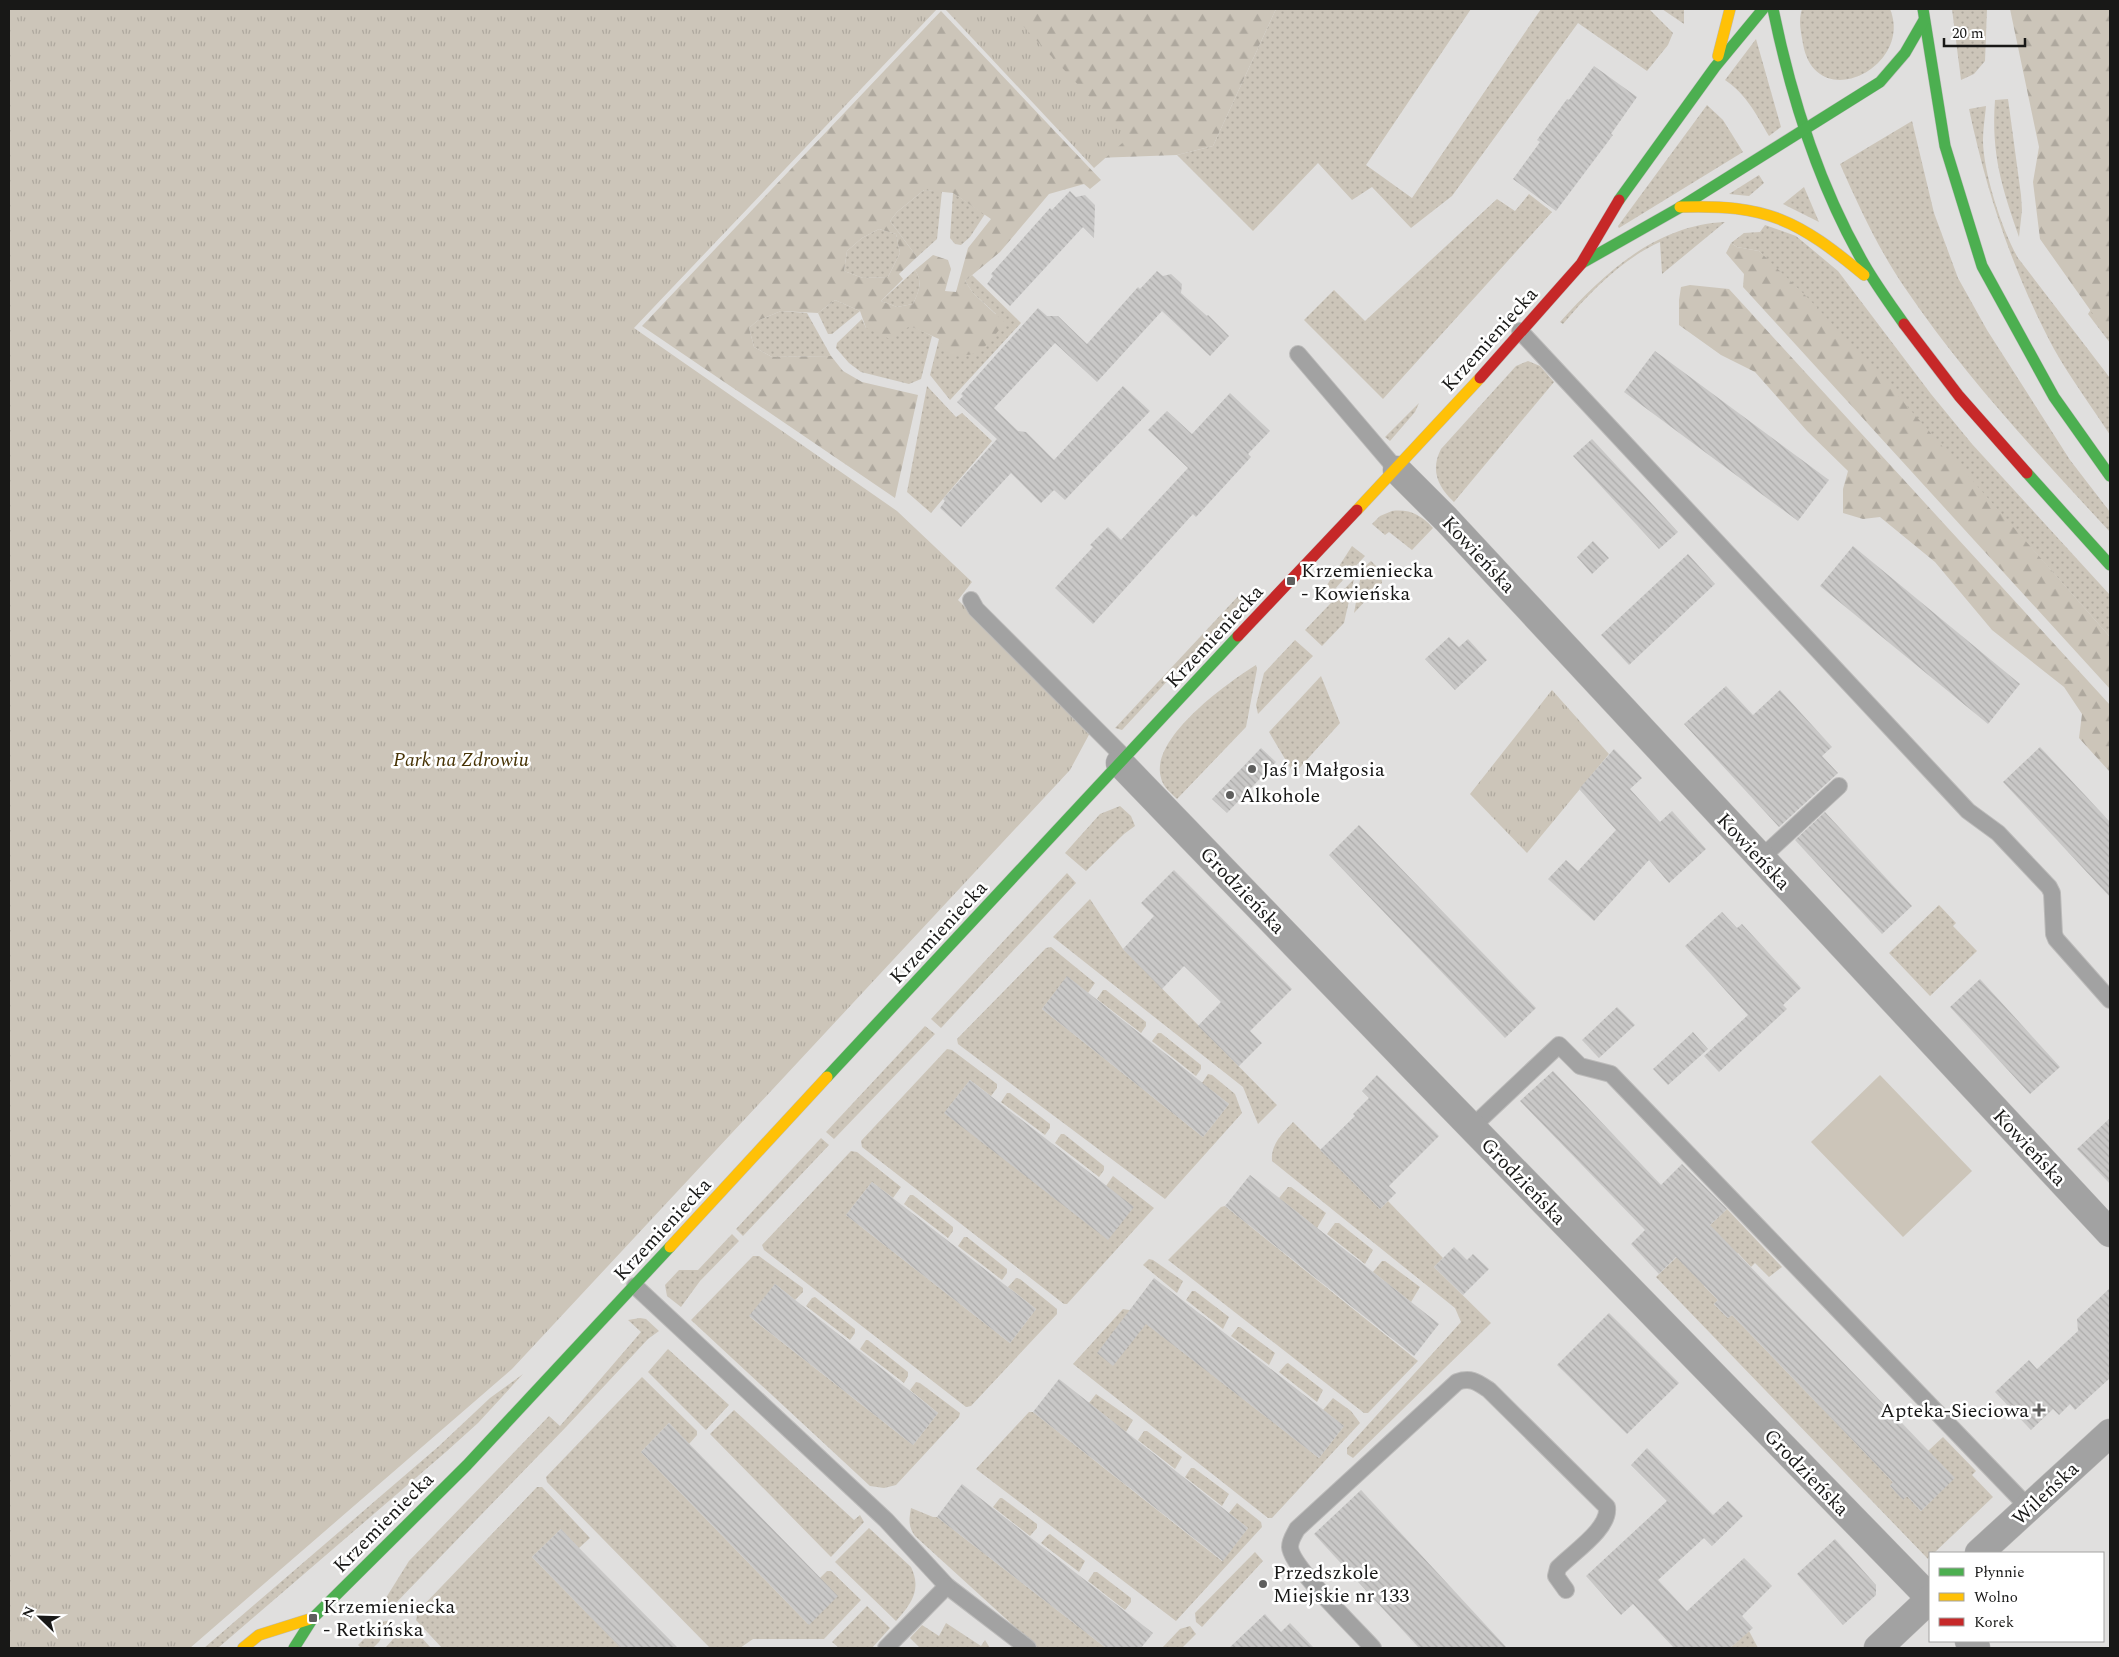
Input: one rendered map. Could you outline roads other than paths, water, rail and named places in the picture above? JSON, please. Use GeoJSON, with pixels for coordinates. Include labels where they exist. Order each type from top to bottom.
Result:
{"type":"FeatureCollection","features":[{"type":"Feature","properties":{"kind":"main road"},"geometry":{"type":"LineString","coordinates":[[1715,67],[1730,9]]}},
{"type":"Feature","properties":{"kind":"main road","name":"Krzemieniecka"},"geometry":{"type":"LineString","coordinates":[[294,1648],[313,1618],[467,1465],[1123,760],[1397,470],[1581,264],[1617,202],[1715,67],[1763,9]]}},
{"type":"Feature","properties":{"kind":"main road"},"geometry":{"type":"LineString","coordinates":[[1774,9],[1793,94],[1805,129],[1848,234],[1878,287],[1955,392],[1998,443],[2110,565]]}},
{"type":"Feature","properties":{"kind":"main road"},"geometry":{"type":"LineString","coordinates":[[1916,9],[1924,14],[1935,91],[1946,146],[1968,226],[1982,266],[2054,397],[2110,476]]}},
{"type":"Feature","properties":{"kind":"main road","name":"Krzemieniecka"},"geometry":{"type":"LineString","coordinates":[[1581,264],[1679,208],[1886,77],[1908,50],[1924,14]]}},
{"type":"Feature","properties":{"kind":"main road"},"geometry":{"type":"LineString","coordinates":[[1679,208],[1714,205],[1746,208],[1771,214],[1807,231],[1830,246],[1878,287]]}},
{"type":"Feature","properties":{"kind":"main road","name":"Krzemieniecka"},"geometry":{"type":"LineString","coordinates":[[243,1648],[259,1635],[313,1618]]}},
{"type":"Feature","properties":{"kind":"street","name":"Kowieńska"},"geometry":{"type":"LineString","coordinates":[[1397,470],[1446,519],[2110,1233]]}},
{"type":"Feature","properties":{"kind":"street","name":"Grodzieńska"},"geometry":{"type":"LineString","coordinates":[[1123,760],[1472,1127],[1929,1598]]}},
{"type":"Feature","properties":{"kind":"street","name":"Wileńska"},"geometry":{"type":"LineString","coordinates":[[1980,1552],[2110,1433]]}},
{"type":"Feature","properties":{"kind":"street"},"geometry":{"type":"LineString","coordinates":[[1878,1648],[1929,1600]]}},
{"type":"Feature","properties":{"kind":"lane"},"geometry":{"type":"LineString","coordinates":[[1520,331],[1968,811],[1998,833],[2049,887],[2052,893],[2054,934],[2056,939],[2110,1000]]}},
{"type":"Feature","properties":{"kind":"lane"},"geometry":{"type":"LineString","coordinates":[[1298,354],[1397,470]]}},
{"type":"Feature","properties":{"kind":"lane"},"geometry":{"type":"LineString","coordinates":[[971,600],[976,609],[1123,760]]}},
{"type":"Feature","properties":{"kind":"lane"},"geometry":{"type":"LineString","coordinates":[[1761,858],[1839,786]]}},
{"type":"Feature","properties":{"kind":"lane"},"geometry":{"type":"LineString","coordinates":[[1472,1127],[1559,1045],[1580,1066],[1611,1074],[2029,1508]]}},
{"type":"Feature","properties":{"kind":"lane"},"geometry":{"type":"LineString","coordinates":[[635,1286],[886,1520],[947,1586],[1028,1648]]}},
{"type":"Feature","properties":{"kind":"lane"},"geometry":{"type":"LineString","coordinates":[[1373,1648],[1298,1566],[1290,1547],[1292,1538],[1297,1529],[1360,1470],[1457,1382],[1466,1379],[1474,1379],[1489,1390],[1607,1507],[1608,1514],[1601,1526],[1558,1568],[1556,1576],[1566,1590]]}},
{"type":"Feature","properties":{"kind":"lane"},"geometry":{"type":"LineString","coordinates":[[886,1648],[947,1586]]}},
{"type":"Feature","properties":{"kind":"place","name":"Krzemieniecka - Kowieńska"},"geometry":{"type":"Point","coordinates":[1291,581]}},
{"type":"Feature","properties":{"kind":"place","name":"Jaś i Małgosia"},"geometry":{"type":"Point","coordinates":[1252,769]}},
{"type":"Feature","properties":{"kind":"place","name":"Alkohole"},"geometry":{"type":"Point","coordinates":[1230,795]}},
{"type":"Feature","properties":{"kind":"place","name":"Apteka-Sieciowa"},"geometry":{"type":"Point","coordinates":[2039,1410]}},
{"type":"Feature","properties":{"kind":"place","name":"Przedszkole Miejskie nr 133"},"geometry":{"type":"Point","coordinates":[1263,1584]}},
{"type":"Feature","properties":{"kind":"place","name":"Krzemieniecka - Retkińska"},"geometry":{"type":"Point","coordinates":[313,1618]}},
{"type":"Feature","properties":{"kind":"park label","name":"Park na Zdrowiu"},"geometry":{"type":"Point","coordinates":[461,759]}}]}
